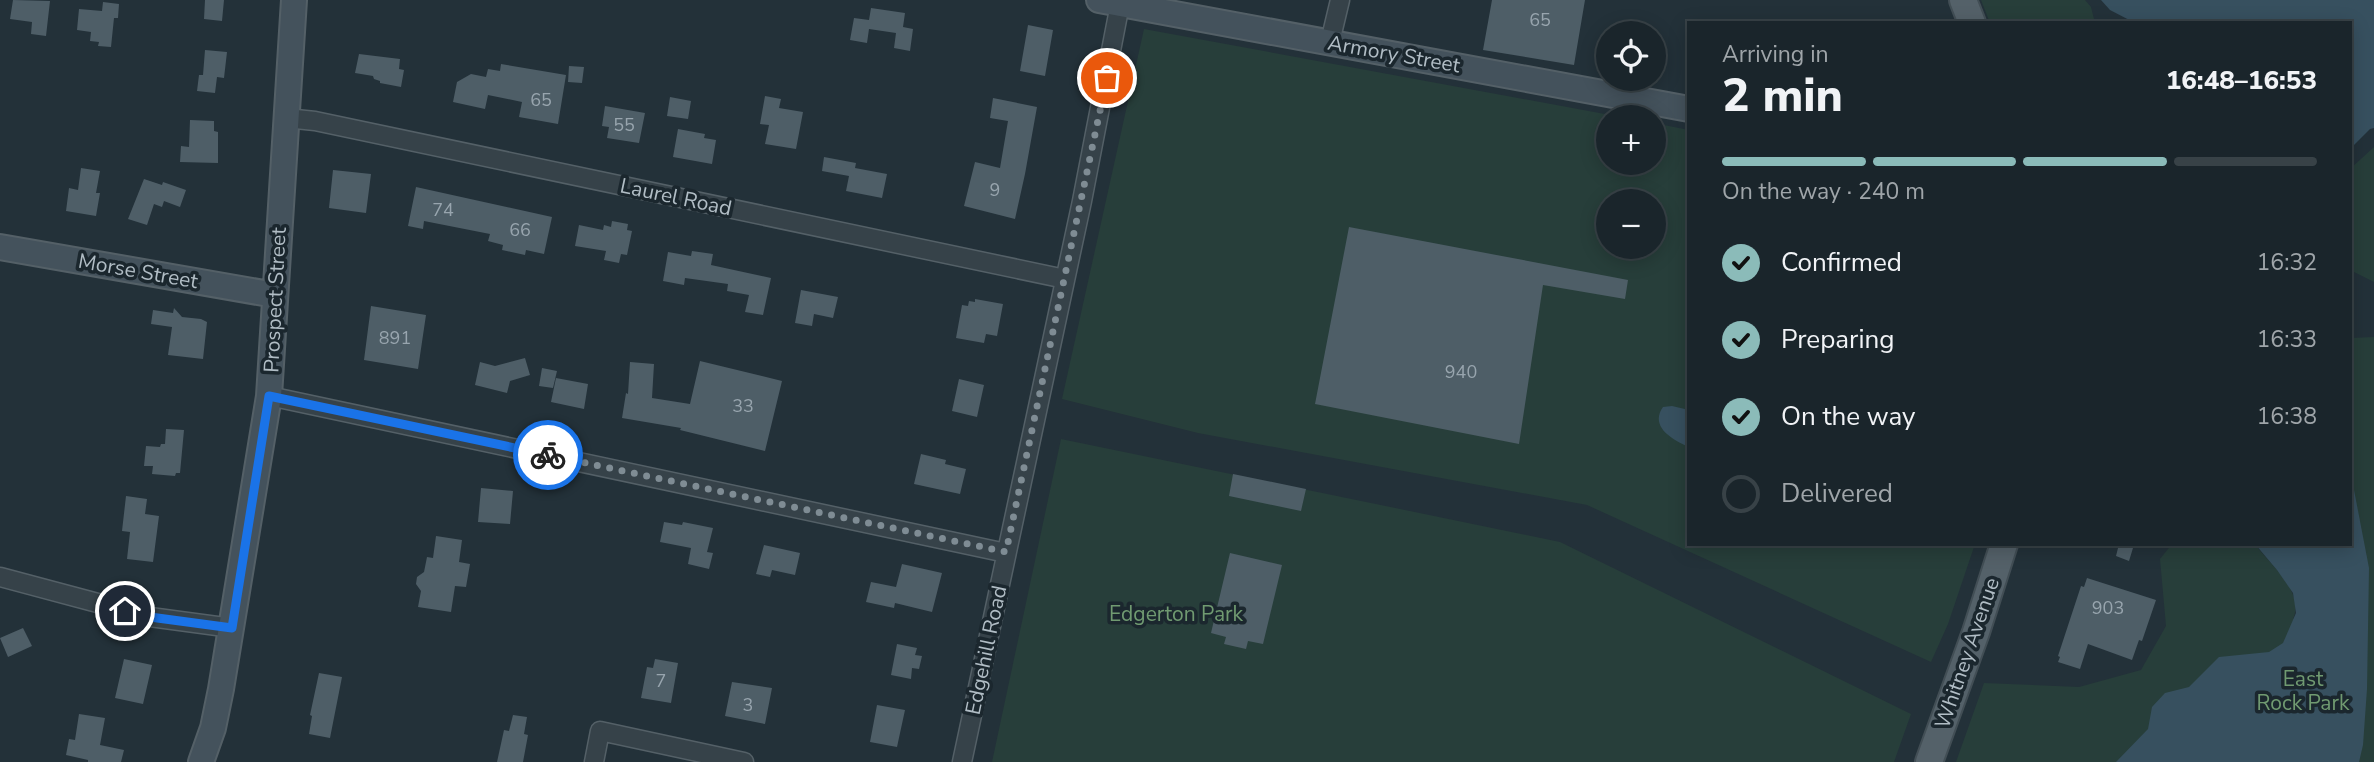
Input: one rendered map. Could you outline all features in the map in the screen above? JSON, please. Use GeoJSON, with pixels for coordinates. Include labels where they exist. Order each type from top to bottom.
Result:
{"type":"FeatureCollection","features":[{"type":"Feature","properties":{"kind":"main road","name":"Prospect Street"},"geometry":{"type":"LineString","coordinates":[[201,762],[213,728],[232,628],[269,396],[294,0]]}},
{"type":"Feature","properties":{"kind":"main road"},"geometry":{"type":"LineString","coordinates":[[1963,0],[1971,21]]}},
{"type":"Feature","properties":{"kind":"main road","name":"Armory Street"},"geometry":{"type":"LineString","coordinates":[[1110,2],[1687,108]]}},
{"type":"Feature","properties":{"kind":"main road","name":"Morse Street"},"geometry":{"type":"LineString","coordinates":[[0,247],[275,295]]}},
{"type":"Feature","properties":{"kind":"main road","name":"Whitney Avenue"},"geometry":{"type":"LineString","coordinates":[[1929,762],[1976,632],[2003,546]]}},
{"type":"Feature","properties":{"kind":"street"},"geometry":{"type":"LineString","coordinates":[[1330,42],[1340,0]]}},
{"type":"Feature","properties":{"kind":"street","name":"Edgehill Road"},"geometry":{"type":"LineString","coordinates":[[962,762],[1065,279],[1110,2]]}},
{"type":"Feature","properties":{"kind":"street","name":"Laurel Road"},"geometry":{"type":"LineString","coordinates":[[286,118],[315,121],[1065,279]]}},
{"type":"Feature","properties":{"kind":"street"},"geometry":{"type":"LineString","coordinates":[[269,396],[1006,552]]}},
{"type":"Feature","properties":{"kind":"street"},"geometry":{"type":"LineString","coordinates":[[0,577],[150,617],[232,628]]}},
{"type":"Feature","properties":{"kind":"street"},"geometry":{"type":"LineString","coordinates":[[594,762],[600,731],[744,762]]}},
{"type":"Feature","properties":{"kind":"green space"},"geometry":{"type":"Polygon","coordinates":[[[1981,0],[2085,0],[2091,7],[2094,21],[1989,21],[1981,0]]]}},
{"type":"Feature","properties":{"kind":"green space"},"geometry":{"type":"Polygon","coordinates":[[[1144,29],[1596,112],[1596,175],[1666,175],[1666,125],[1687,130],[1687,546],[1974,546],[1948,624],[1931,662],[1587,505],[1198,433],[1062,399],[1144,29]]]}},
{"type":"Feature","properties":{"kind":"green space"},"geometry":{"type":"Polygon","coordinates":[[[2374,147],[2374,282],[2352,271],[2352,167],[2374,147]]]}},
{"type":"Feature","properties":{"kind":"green space","name":"East Rock Park"},"geometry":{"type":"Polygon","coordinates":[[[2374,337],[2374,762],[1956,762],[1984,683],[2079,687],[2141,670],[2166,626],[2160,559],[2170,546],[2257,546],[2290,588],[2294,598],[2293,619],[2368,594],[2352,483],[2352,338],[2374,337]]]}},
{"type":"Feature","properties":{"kind":"green space","name":"Edgerton Park"},"geometry":{"type":"Polygon","coordinates":[[[1061,439],[1560,542],[1911,714],[1894,762],[992,762],[1061,439]]]}},
{"type":"Feature","properties":{"kind":"water"},"geometry":{"type":"Polygon","coordinates":[[[2101,0],[2374,0],[2374,128],[2352,147],[2352,21],[2131,21],[2110,10],[2101,0]]]}},
{"type":"Feature","properties":{"kind":"water"},"geometry":{"type":"Polygon","coordinates":[[[1663,407],[1687,410],[1687,446],[1670,437],[1661,427],[1659,414],[1663,407]]]}},
{"type":"Feature","properties":{"kind":"water"},"geometry":{"type":"Polygon","coordinates":[[[2352,479],[2369,568],[2367,689],[2363,745],[2359,762],[2116,762],[2148,729],[2152,707],[2165,693],[2189,687],[2219,657],[2269,652],[2283,643],[2296,613],[2293,593],[2257,546],[2352,546],[2352,479]]]}},
{"type":"Feature","properties":{"kind":"building"},"geometry":{"type":"Polygon","coordinates":[[[13,0],[50,1],[46,36],[31,34],[32,22],[10,19],[13,0]]]}},
{"type":"Feature","properties":{"kind":"building"},"geometry":{"type":"Polygon","coordinates":[[[205,0],[224,0],[222,21],[204,19],[205,0]]]}},
{"type":"Feature","properties":{"kind":"building"},"geometry":{"type":"Polygon","coordinates":[[[1492,0],[1585,0],[1574,65],[1483,50],[1492,0]]]}},
{"type":"Feature","properties":{"kind":"building"},"geometry":{"type":"Polygon","coordinates":[[[103,2],[119,4],[118,18],[114,18],[111,47],[98,46],[99,42],[90,41],[91,32],[77,30],[79,9],[102,11],[103,2]]]}},
{"type":"Feature","properties":{"kind":"building"},"geometry":{"type":"Polygon","coordinates":[[[871,8],[905,13],[903,27],[913,29],[910,51],[894,48],[896,33],[869,29],[867,43],[850,40],[854,18],[869,20],[871,8]]]}},
{"type":"Feature","properties":{"kind":"building"},"geometry":{"type":"Polygon","coordinates":[[[1028,25],[1053,30],[1045,76],[1020,71],[1028,25]]]}},
{"type":"Feature","properties":{"kind":"building"},"geometry":{"type":"Polygon","coordinates":[[[205,50],[227,52],[224,78],[217,77],[215,93],[197,91],[199,75],[203,75],[205,50]]]}},
{"type":"Feature","properties":{"kind":"building"},"geometry":{"type":"Polygon","coordinates":[[[359,54],[400,59],[399,69],[404,70],[401,87],[380,83],[373,76],[355,73],[359,54]]]}},
{"type":"Feature","properties":{"kind":"building"},"geometry":{"type":"Polygon","coordinates":[[[501,64],[566,75],[558,124],[519,117],[522,102],[488,95],[485,109],[453,102],[457,82],[471,74],[486,77],[488,69],[500,71],[501,64]]]}},
{"type":"Feature","properties":{"kind":"building"},"geometry":{"type":"Polygon","coordinates":[[[569,66],[584,67],[582,83],[568,82],[569,66]]]}},
{"type":"Feature","properties":{"kind":"building"},"geometry":{"type":"Polygon","coordinates":[[[765,96],[781,99],[779,108],[803,112],[796,149],[765,144],[769,125],[760,124],[765,96]]]}},
{"type":"Feature","properties":{"kind":"building"},"geometry":{"type":"Polygon","coordinates":[[[670,97],[691,101],[688,119],[667,116],[670,97]]]}},
{"type":"Feature","properties":{"kind":"building"},"geometry":{"type":"Polygon","coordinates":[[[993,98],[1037,107],[1015,219],[964,206],[975,162],[1000,168],[1008,121],[990,118],[993,98]]]}},
{"type":"Feature","properties":{"kind":"building"},"geometry":{"type":"Polygon","coordinates":[[[605,106],[645,113],[639,143],[607,138],[609,127],[602,126],[605,106]]]}},
{"type":"Feature","properties":{"kind":"building"},"geometry":{"type":"Polygon","coordinates":[[[190,120],[214,121],[214,131],[218,132],[218,163],[180,162],[181,146],[189,147],[190,120]]]}},
{"type":"Feature","properties":{"kind":"building"},"geometry":{"type":"Polygon","coordinates":[[[678,129],[705,134],[704,138],[716,140],[712,164],[673,157],[678,129]]]}},
{"type":"Feature","properties":{"kind":"building"},"geometry":{"type":"Polygon","coordinates":[[[824,157],[856,163],[855,168],[887,174],[882,198],[846,191],[849,176],[822,171],[824,157]]]}},
{"type":"Feature","properties":{"kind":"building"},"geometry":{"type":"Polygon","coordinates":[[[81,168],[100,171],[96,216],[66,211],[69,188],[78,190],[81,168]]]}},
{"type":"Feature","properties":{"kind":"building"},"geometry":{"type":"Polygon","coordinates":[[[333,170],[371,174],[366,213],[329,208],[333,170]]]}},
{"type":"Feature","properties":{"kind":"building"},"geometry":{"type":"Polygon","coordinates":[[[144,179],[186,190],[180,207],[164,201],[162,207],[154,204],[147,225],[128,219],[144,179]]]}},
{"type":"Feature","properties":{"kind":"building"},"geometry":{"type":"Polygon","coordinates":[[[416,187],[552,217],[544,254],[526,250],[525,255],[502,250],[503,245],[488,241],[490,234],[424,221],[423,229],[408,226],[416,187]]]}},
{"type":"Feature","properties":{"kind":"building"},"geometry":{"type":"Polygon","coordinates":[[[612,221],[628,224],[627,230],[632,231],[627,255],[621,254],[619,263],[604,260],[606,251],[575,246],[579,225],[603,230],[604,225],[611,227],[612,221]]]}},
{"type":"Feature","properties":{"kind":"building"},"geometry":{"type":"Polygon","coordinates":[[[1349,227],[1628,280],[1625,299],[1543,285],[1519,444],[1315,404],[1349,227]]]}},
{"type":"Feature","properties":{"kind":"building"},"geometry":{"type":"Polygon","coordinates":[[[692,251],[713,254],[711,265],[771,278],[763,315],[745,312],[749,295],[727,291],[728,284],[685,278],[684,285],[663,281],[668,252],[691,256],[692,251]]]}},
{"type":"Feature","properties":{"kind":"building"},"geometry":{"type":"Polygon","coordinates":[[[801,290],[838,297],[833,318],[814,314],[812,326],[795,323],[801,290]]]}},
{"type":"Feature","properties":{"kind":"building"},"geometry":{"type":"Polygon","coordinates":[[[975,299],[1003,304],[997,336],[986,334],[984,343],[956,338],[962,305],[968,306],[969,301],[975,302],[975,299]]]}},
{"type":"Feature","properties":{"kind":"building"},"geometry":{"type":"Polygon","coordinates":[[[371,306],[426,315],[418,369],[364,360],[371,306]]]}},
{"type":"Feature","properties":{"kind":"building"},"geometry":{"type":"Polygon","coordinates":[[[174,308],[182,317],[207,322],[203,359],[168,355],[172,327],[151,324],[153,310],[173,313],[174,308]]]}},
{"type":"Feature","properties":{"kind":"building"},"geometry":{"type":"Polygon","coordinates":[[[525,358],[530,375],[510,381],[507,393],[475,385],[480,362],[495,366],[525,358]]]}},
{"type":"Feature","properties":{"kind":"building"},"geometry":{"type":"Polygon","coordinates":[[[700,361],[782,381],[765,451],[680,430],[681,428],[622,418],[626,393],[628,394],[630,362],[654,364],[652,398],[690,404],[700,361]]]}},
{"type":"Feature","properties":{"kind":"building"},"geometry":{"type":"Polygon","coordinates":[[[542,368],[557,371],[553,388],[539,386],[542,368]]]}},
{"type":"Feature","properties":{"kind":"building"},"geometry":{"type":"Polygon","coordinates":[[[556,378],[588,384],[584,409],[551,402],[556,378]]]}},
{"type":"Feature","properties":{"kind":"building"},"geometry":{"type":"Polygon","coordinates":[[[959,379],[984,385],[977,417],[952,411],[959,379]]]}},
{"type":"Feature","properties":{"kind":"building"},"geometry":{"type":"Polygon","coordinates":[[[166,429],[184,430],[180,473],[175,476],[152,474],[153,466],[144,466],[146,446],[160,447],[165,444],[166,429]]]}},
{"type":"Feature","properties":{"kind":"building"},"geometry":{"type":"Polygon","coordinates":[[[921,454],[946,460],[945,464],[966,469],[960,494],[914,484],[921,454]]]}},
{"type":"Feature","properties":{"kind":"building"},"geometry":{"type":"Polygon","coordinates":[[[1233,474],[1306,489],[1301,511],[1229,496],[1233,474]]]}},
{"type":"Feature","properties":{"kind":"building"},"geometry":{"type":"Polygon","coordinates":[[[481,488],[513,491],[510,524],[478,522],[481,488]]]}},
{"type":"Feature","properties":{"kind":"building"},"geometry":{"type":"Polygon","coordinates":[[[126,496],[147,499],[145,514],[159,516],[153,562],[127,559],[130,532],[122,531],[126,496]]]}},
{"type":"Feature","properties":{"kind":"building"},"geometry":{"type":"Polygon","coordinates":[[[664,522],[682,525],[683,522],[713,528],[707,552],[713,553],[709,569],[688,564],[691,548],[660,542],[664,522]]]}},
{"type":"Feature","properties":{"kind":"building"},"geometry":{"type":"Polygon","coordinates":[[[436,536],[462,540],[459,562],[470,564],[466,587],[455,586],[451,612],[418,607],[421,591],[416,584],[417,577],[424,572],[427,557],[433,558],[436,536]]]}},
{"type":"Feature","properties":{"kind":"building"},"geometry":{"type":"Polygon","coordinates":[[[764,545],[800,553],[795,575],[772,570],[770,577],[756,574],[764,545]]]}},
{"type":"Feature","properties":{"kind":"building"},"geometry":{"type":"Polygon","coordinates":[[[2118,546],[2133,548],[2129,561],[2116,556],[2118,546]]]}},
{"type":"Feature","properties":{"kind":"building"},"geometry":{"type":"Polygon","coordinates":[[[1230,553],[1282,565],[1263,644],[1248,641],[1246,649],[1224,644],[1226,637],[1211,633],[1230,553]]]}},
{"type":"Feature","properties":{"kind":"building"},"geometry":{"type":"Polygon","coordinates":[[[902,564],[942,573],[932,612],[895,603],[894,608],[866,602],[871,582],[896,587],[902,564]]]}},
{"type":"Feature","properties":{"kind":"building"},"geometry":{"type":"Polygon","coordinates":[[[2087,578],[2156,600],[2142,641],[2139,640],[2132,660],[2088,644],[2080,669],[2058,662],[2081,586],[2084,587],[2087,578]]]}},
{"type":"Feature","properties":{"kind":"building"},"geometry":{"type":"Polygon","coordinates":[[[23,628],[32,646],[8,657],[0,638],[23,628]]]}},
{"type":"Feature","properties":{"kind":"building"},"geometry":{"type":"Polygon","coordinates":[[[897,644],[917,648],[915,655],[922,656],[919,669],[912,668],[911,679],[891,675],[897,644]]]}},
{"type":"Feature","properties":{"kind":"building"},"geometry":{"type":"Polygon","coordinates":[[[124,659],[152,665],[143,704],[115,698],[124,659]]]}},
{"type":"Feature","properties":{"kind":"building"},"geometry":{"type":"Polygon","coordinates":[[[655,659],[678,663],[671,703],[641,698],[647,667],[653,668],[655,659]]]}},
{"type":"Feature","properties":{"kind":"building"},"geometry":{"type":"Polygon","coordinates":[[[319,673],[342,677],[330,738],[309,734],[319,673]]]}},
{"type":"Feature","properties":{"kind":"building"},"geometry":{"type":"Polygon","coordinates":[[[732,682],[772,688],[765,724],[725,716],[732,682]]]}},
{"type":"Feature","properties":{"kind":"building"},"geometry":{"type":"Polygon","coordinates":[[[877,705],[905,710],[897,747],[870,742],[877,705]]]}},
{"type":"Feature","properties":{"kind":"building"},"geometry":{"type":"Polygon","coordinates":[[[79,714],[105,718],[100,745],[124,750],[121,762],[88,762],[66,755],[69,739],[75,740],[79,714]]]}},
{"type":"Feature","properties":{"kind":"building"},"geometry":{"type":"Polygon","coordinates":[[[513,715],[527,717],[524,734],[528,735],[523,762],[497,762],[504,730],[509,731],[513,715]]]}},
{"type":"Feature","properties":{"kind":"way so far"},"geometry":{"type":"LineString","coordinates":[[548,455],[1006,552],[1107,78]]}},
{"type":"Feature","properties":{"kind":"route"},"geometry":{"type":"LineString","coordinates":[[125,611],[232,628],[269,396],[548,455]]}}]}
